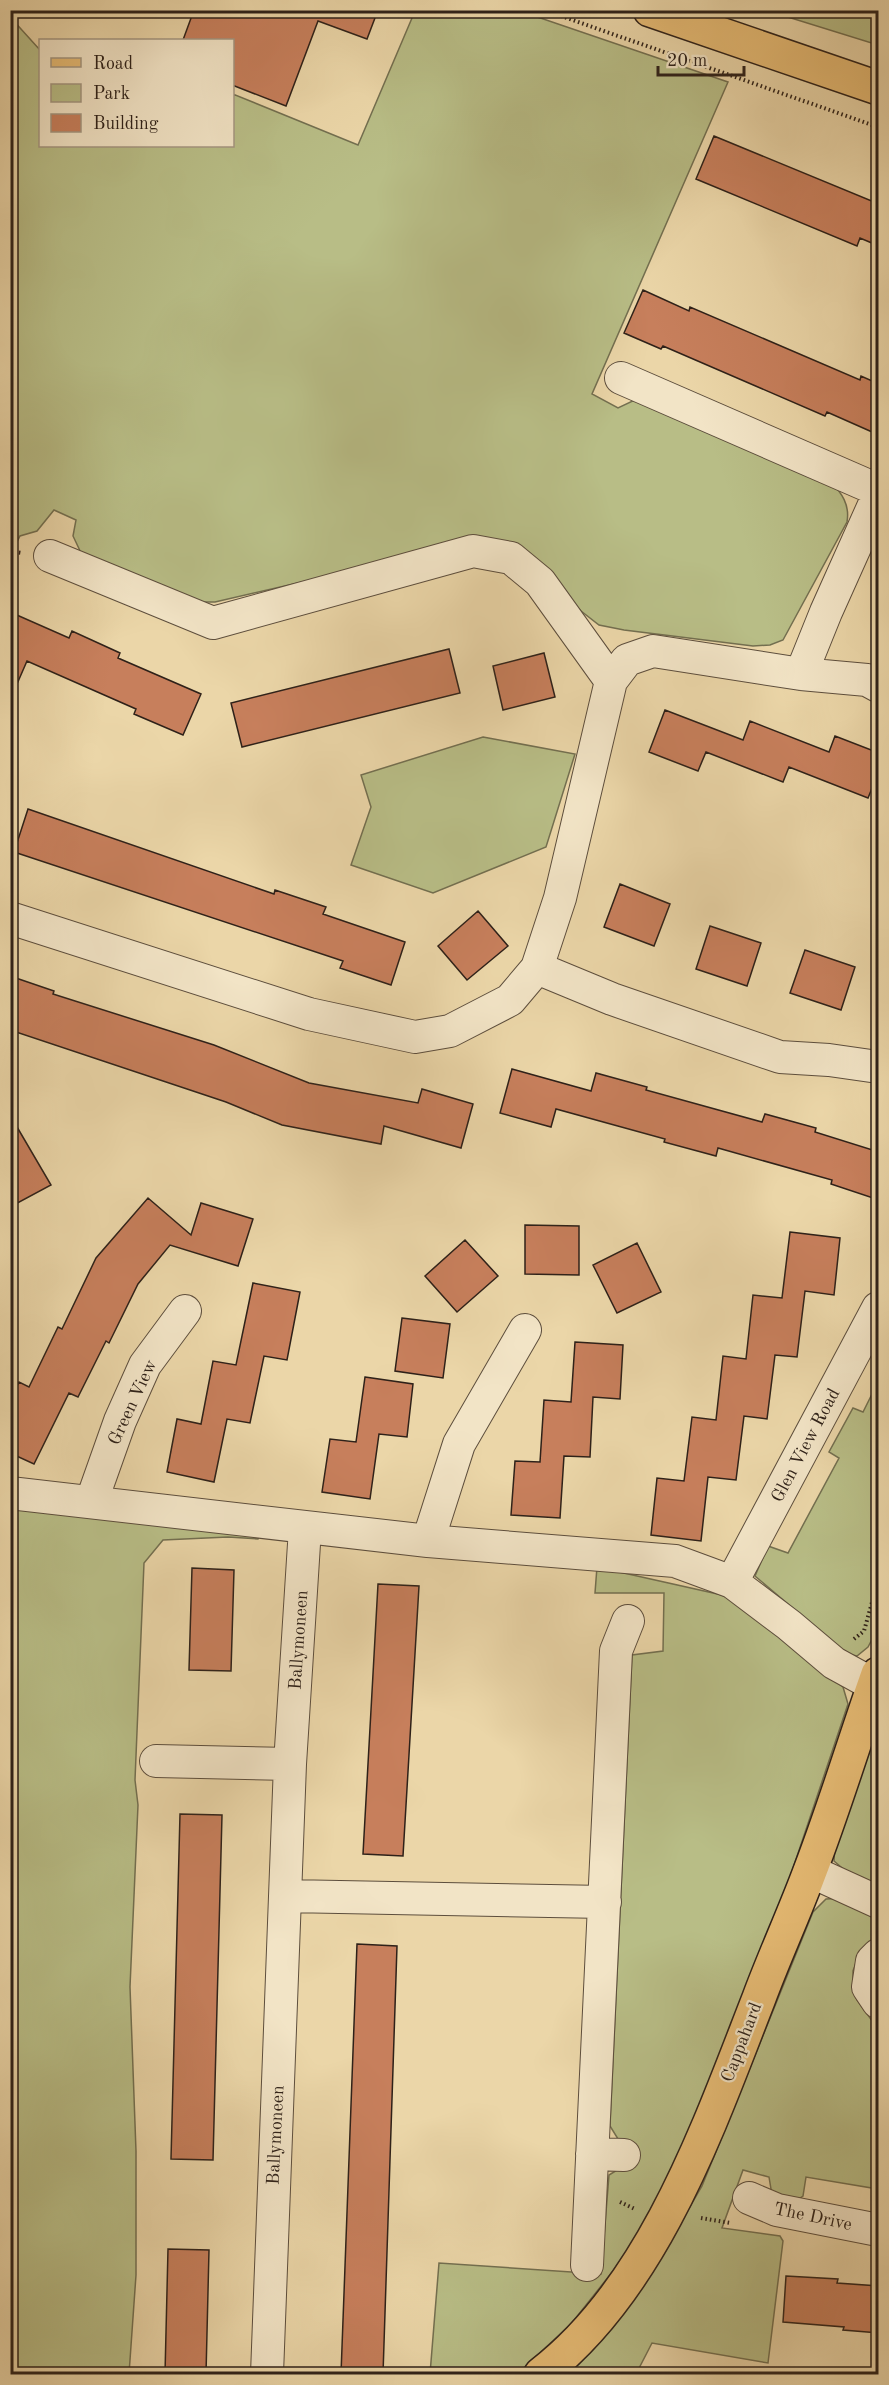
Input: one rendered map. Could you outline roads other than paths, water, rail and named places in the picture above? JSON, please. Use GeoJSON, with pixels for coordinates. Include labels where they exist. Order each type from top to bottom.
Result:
{"type":"FeatureCollection","features":[{"type":"Feature","properties":{"kind":"main road"},"geometry":{"type":"LineString","coordinates":[[650,10],[879,88]]}},
{"type":"Feature","properties":{"kind":"main road","name":"Cappahard"},"geometry":{"type":"LineString","coordinates":[[541,2374],[561,2359],[609,2305],[659,2228],[685,2181],[810,1871],[876,1680]]}},
{"type":"Feature","properties":{"kind":"street"},"geometry":{"type":"LineString","coordinates":[[621,378],[879,490]]}},
{"type":"Feature","properties":{"kind":"street"},"geometry":{"type":"LineString","coordinates":[[801,675],[826,612],[879,496]]}},
{"type":"Feature","properties":{"kind":"street"},"geometry":{"type":"LineString","coordinates":[[50,556],[213,623],[473,551],[511,558],[540,582],[611,681]]}},
{"type":"Feature","properties":{"kind":"street"},"geometry":{"type":"LineString","coordinates":[[10,918],[309,1014],[415,1037],[450,1031],[510,1000],[537,968],[560,898],[611,681],[627,660],[652,651],[801,675],[867,680],[879,686]]}},
{"type":"Feature","properties":{"kind":"street"},"geometry":{"type":"LineString","coordinates":[[537,968],[612,999],[780,1057],[829,1060],[879,1067]]}},
{"type":"Feature","properties":{"kind":"street","name":"Glen View Road"},"geometry":{"type":"LineString","coordinates":[[732,1582],[879,1308]]}},
{"type":"Feature","properties":{"kind":"street","name":"Green View"},"geometry":{"type":"LineString","coordinates":[[92,1500],[120,1421],[145,1365],[185,1311]]}},
{"type":"Feature","properties":{"kind":"street"},"geometry":{"type":"LineString","coordinates":[[428,1541],[459,1444],[525,1330]]}},
{"type":"Feature","properties":{"kind":"street"},"geometry":{"type":"LineString","coordinates":[[10,1492],[428,1541],[675,1561],[732,1582],[834,1663],[876,1680]]}},
{"type":"Feature","properties":{"kind":"street","name":"Ballymoneen"},"geometry":{"type":"LineString","coordinates":[[267,2374],[272,2203],[287,1896],[290,1764],[305,1528]]}},
{"type":"Feature","properties":{"kind":"street"},"geometry":{"type":"LineString","coordinates":[[587,2265],[616,1651],[628,1621]]}},
{"type":"Feature","properties":{"kind":"street"},"geometry":{"type":"LineString","coordinates":[[156,1761],[290,1764]]}},
{"type":"Feature","properties":{"kind":"street"},"geometry":{"type":"LineString","coordinates":[[810,1871],[879,1902]]}},
{"type":"Feature","properties":{"kind":"street"},"geometry":{"type":"LineString","coordinates":[[287,1896],[605,1902]]}},
{"type":"Feature","properties":{"kind":"street"},"geometry":{"type":"LineString","coordinates":[[879,1955],[872,1961],[868,1987],[879,2002]]}},
{"type":"Feature","properties":{"kind":"street"},"geometry":{"type":"LineString","coordinates":[[592,2154],[624,2155]]}},
{"type":"Feature","properties":{"kind":"street","name":"The Drive"},"geometry":{"type":"LineString","coordinates":[[749,2198],[777,2210],[879,2230]]}}]}
